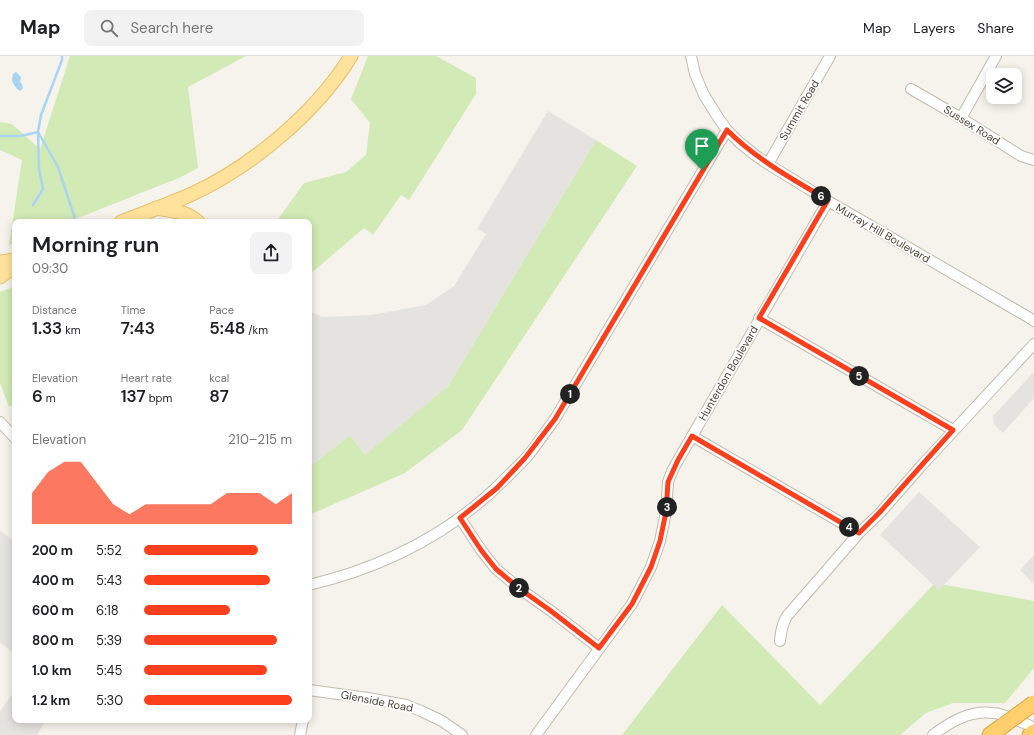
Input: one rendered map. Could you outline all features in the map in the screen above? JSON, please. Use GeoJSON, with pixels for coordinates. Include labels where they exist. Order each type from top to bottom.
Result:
{"type":"FeatureCollection","features":[{"type":"Feature","properties":{"kind":"highway"},"geometry":{"type":"LineString","coordinates":[[990,735],[1034,703]]}},
{"type":"Feature","properties":{"kind":"highway"},"geometry":{"type":"LineString","coordinates":[[1030,735],[1034,732]]}},
{"type":"Feature","properties":{"kind":"main road"},"geometry":{"type":"LineString","coordinates":[[128,219],[193,193],[220,179],[247,162],[269,145],[322,95],[344,68],[351,56]]}},
{"type":"Feature","properties":{"kind":"main road"},"geometry":{"type":"LineString","coordinates":[[156,208],[182,212],[195,219]]}},
{"type":"Feature","properties":{"kind":"main road"},"geometry":{"type":"LineString","coordinates":[[0,262],[12,262]]}},
{"type":"Feature","properties":{"kind":"main road"},"geometry":{"type":"LineString","coordinates":[[0,269],[12,263]]}},
{"type":"Feature","properties":{"kind":"main road"},"geometry":{"type":"LineString","coordinates":[[0,277],[12,268]]}},
{"type":"Feature","properties":{"kind":"street","name":"Murray Hill Boulevard"},"geometry":{"type":"LineString","coordinates":[[691,56],[695,74],[704,95],[718,119],[739,142],[768,164],[1034,321]]}},
{"type":"Feature","properties":{"kind":"street","name":"Summit Road"},"geometry":{"type":"LineString","coordinates":[[768,164],[830,56]]}},
{"type":"Feature","properties":{"kind":"street"},"geometry":{"type":"LineString","coordinates":[[961,118],[996,56]]}},
{"type":"Feature","properties":{"kind":"street","name":"Sussex Road"},"geometry":{"type":"LineString","coordinates":[[912,88],[1021,156],[1034,160]]}},
{"type":"Feature","properties":{"kind":"street"},"geometry":{"type":"LineString","coordinates":[[312,584],[356,572],[394,557],[430,538],[460,518],[497,488],[525,458],[555,419],[727,130]]}},
{"type":"Feature","properties":{"kind":"street","name":"Hunterdon Boulevard"},"geometry":{"type":"LineString","coordinates":[[536,735],[632,604],[651,567],[660,541],[666,512],[668,482],[678,460],[828,200]]}},
{"type":"Feature","properties":{"kind":"street"},"geometry":{"type":"LineString","coordinates":[[759,318],[953,430]]}},
{"type":"Feature","properties":{"kind":"street"},"geometry":{"type":"LineString","coordinates":[[780,641],[783,622],[787,616],[859,533],[1034,344]]}},
{"type":"Feature","properties":{"kind":"street"},"geometry":{"type":"LineString","coordinates":[[0,422],[12,435]]}},
{"type":"Feature","properties":{"kind":"street"},"geometry":{"type":"LineString","coordinates":[[692,436],[859,533]]}},
{"type":"Feature","properties":{"kind":"street"},"geometry":{"type":"LineString","coordinates":[[460,518],[481,550],[496,569],[520,589],[599,648]]}},
{"type":"Feature","properties":{"kind":"street","name":"Glenside Road"},"geometry":{"type":"LineString","coordinates":[[312,690],[406,705],[442,721],[458,734]]}},
{"type":"Feature","properties":{"kind":"street"},"geometry":{"type":"LineString","coordinates":[[933,735],[956,720],[978,713],[993,713],[1018,720],[1034,728]]}},
{"type":"Feature","properties":{"kind":"street"},"geometry":{"type":"LineString","coordinates":[[300,735],[302,723]]}},
{"type":"Feature","properties":{"kind":"green space"},"geometry":{"type":"Polygon","coordinates":[[[70,56],[246,56],[188,87],[198,168],[181,177],[76,219],[13,219],[22,160],[0,150],[0,122],[12,124],[40,149],[70,56]]]}},
{"type":"Feature","properties":{"kind":"green space"},"geometry":{"type":"Polygon","coordinates":[[[368,56],[436,56],[476,78],[476,94],[409,200],[401,195],[373,235],[364,228],[312,272],[312,219],[278,219],[304,183],[346,172],[366,155],[370,123],[351,99],[368,56]]]}},
{"type":"Feature","properties":{"kind":"green space"},"geometry":{"type":"Polygon","coordinates":[[[596,140],[637,166],[462,430],[405,473],[312,514],[312,465],[350,435],[365,454],[448,386],[596,140]]]}},
{"type":"Feature","properties":{"kind":"green space"},"geometry":{"type":"Polygon","coordinates":[[[12,225],[12,244],[9,245],[12,225]]]}},
{"type":"Feature","properties":{"kind":"green space"},"geometry":{"type":"Polygon","coordinates":[[[12,287],[12,405],[9,407],[0,383],[0,292],[12,287]]]}},
{"type":"Feature","properties":{"kind":"green space"},"geometry":{"type":"Polygon","coordinates":[[[935,583],[1034,601],[1034,668],[1005,703],[953,703],[926,713],[900,735],[622,735],[722,605],[820,705],[935,583]]]}},
{"type":"Feature","properties":{"kind":"shaded area"},"geometry":{"type":"Polygon","coordinates":[[[548,111],[596,140],[448,386],[365,455],[350,435],[312,465],[312,312],[323,317],[371,315],[426,305],[454,286],[486,234],[477,229],[548,111]]]}},
{"type":"Feature","properties":{"kind":"shaded area"},"geometry":{"type":"Polygon","coordinates":[[[1034,372],[1034,398],[1003,433],[994,424],[993,416],[1034,372]]]}},
{"type":"Feature","properties":{"kind":"shaded area"},"geometry":{"type":"Polygon","coordinates":[[[919,492],[980,547],[939,590],[880,535],[919,492]]]}},
{"type":"Feature","properties":{"kind":"shaded area"},"geometry":{"type":"Polygon","coordinates":[[[0,531],[12,540],[12,652],[0,643],[0,531]]]}},
{"type":"Feature","properties":{"kind":"shaded area"},"geometry":{"type":"Polygon","coordinates":[[[1034,555],[1034,584],[1020,570],[1034,555]]]}},
{"type":"Feature","properties":{"kind":"shaded area"},"geometry":{"type":"Polygon","coordinates":[[[12,694],[12,723],[44,723],[37,735],[0,735],[0,711],[12,694]]]}},
{"type":"Feature","properties":{"kind":"water"},"geometry":{"type":"Polygon","coordinates":[[[16,72],[21,77],[20,82],[23,88],[20,91],[17,89],[12,80],[13,74],[16,72]]]}},
{"type":"Feature","properties":{"kind":"waterway"},"geometry":{"type":"LineString","coordinates":[[33,205],[43,189],[39,169],[38,132],[41,115],[62,60],[62,56]]}},
{"type":"Feature","properties":{"kind":"waterway"},"geometry":{"type":"LineString","coordinates":[[0,136],[21,136],[38,132],[58,167],[75,219]]}},
{"type":"Feature","properties":{"kind":"route"},"geometry":{"type":"LineString","coordinates":[[727,130],[755,155],[828,200],[759,318],[953,430],[880,512],[859,533],[692,436],[673,469],[668,482],[666,512],[660,541],[651,567],[632,604],[599,648],[520,589],[496,569],[481,550],[460,518],[497,488],[525,458],[555,419],[702,170],[727,130]]}}]}
